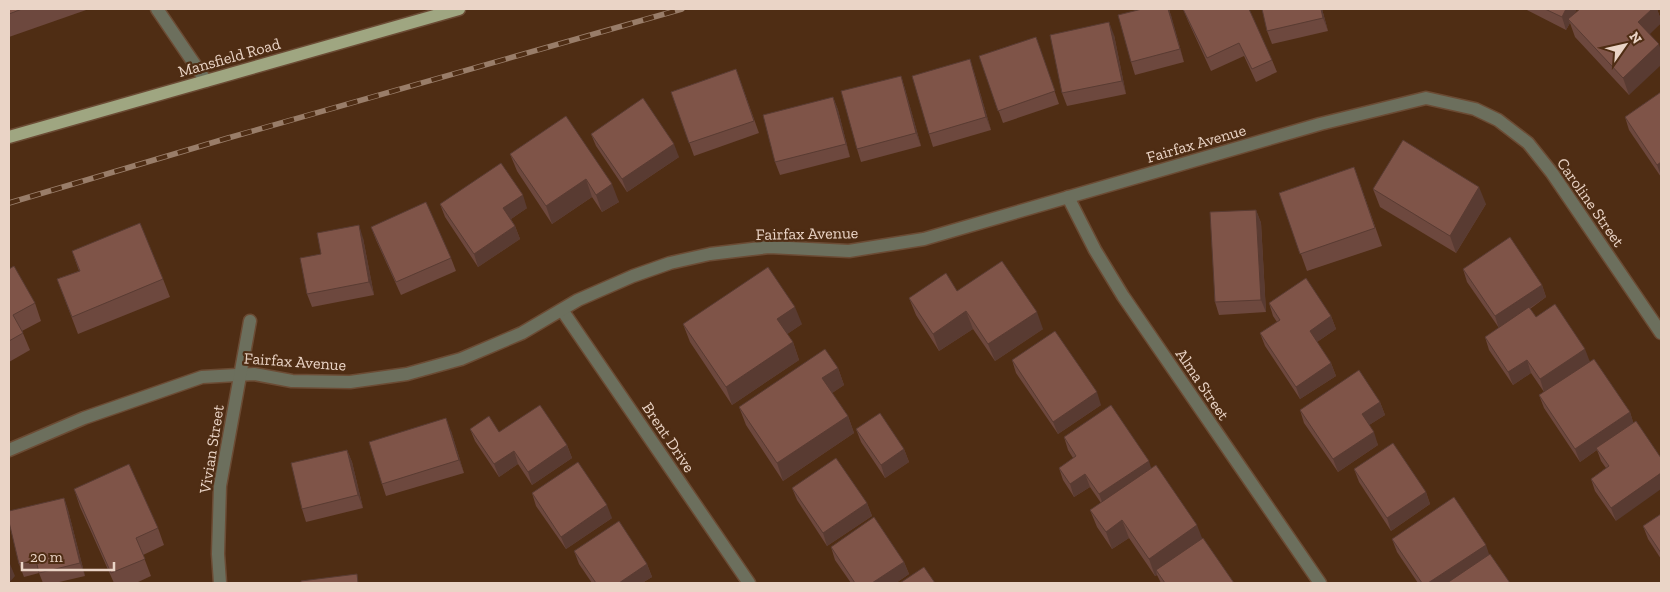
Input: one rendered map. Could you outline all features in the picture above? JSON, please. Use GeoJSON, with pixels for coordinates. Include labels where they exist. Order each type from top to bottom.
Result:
{"type":"FeatureCollection","features":[{"type":"Feature","properties":{"kind":"main road","name":"Mansfield Road"},"geometry":{"type":"LineString","coordinates":[[9,137],[459,9]]}},
{"type":"Feature","properties":{"kind":"street"},"geometry":{"type":"LineString","coordinates":[[157,9],[206,81]]}},
{"type":"Feature","properties":{"kind":"street","name":"Fairfax Avenue"},"geometry":{"type":"LineString","coordinates":[[9,450],[84,418],[202,377],[254,374],[292,381],[350,382],[407,374],[462,359],[522,334],[562,310],[632,276],[710,254],[770,247],[849,251],[924,238],[1320,124],[1426,98],[1475,109]]}},
{"type":"Feature","properties":{"kind":"street","name":"Caroline Street"},"geometry":{"type":"LineString","coordinates":[[1475,109],[1498,120],[1528,143],[1552,174],[1661,333]]}},
{"type":"Feature","properties":{"kind":"street","name":"Alma Street"},"geometry":{"type":"LineString","coordinates":[[1068,197],[1095,250],[1123,296],[1320,583]]}},
{"type":"Feature","properties":{"kind":"street","name":"Brent Drive"},"geometry":{"type":"LineString","coordinates":[[562,310],[749,583]]}},
{"type":"Feature","properties":{"kind":"street","name":"Vivian Street"},"geometry":{"type":"LineString","coordinates":[[220,583],[218,554],[220,486],[250,321]]}},
{"type":"Feature","properties":{"kind":"building"},"geometry":{"type":"Polygon","coordinates":[[[9,9],[22,9],[9,14],[9,9]]]}},
{"type":"Feature","properties":{"kind":"building"},"geometry":{"type":"Polygon","coordinates":[[[1142,9],[1168,9],[1180,49],[1131,62],[1118,15],[1142,9]]]}},
{"type":"Feature","properties":{"kind":"building"},"geometry":{"type":"Polygon","coordinates":[[[1183,9],[1249,9],[1272,60],[1252,69],[1239,43],[1207,58],[1183,9]]]}},
{"type":"Feature","properties":{"kind":"building"},"geometry":{"type":"Polygon","coordinates":[[[1262,9],[1321,9],[1323,18],[1267,31],[1262,9]]]}},
{"type":"Feature","properties":{"kind":"building"},"geometry":{"type":"Polygon","coordinates":[[[1545,9],[1566,9],[1562,17],[1545,9]]]}},
{"type":"Feature","properties":{"kind":"building"},"geometry":{"type":"Polygon","coordinates":[[[1580,9],[1652,9],[1638,22],[1659,44],[1623,78],[1568,19],[1580,9]]]}},
{"type":"Feature","properties":{"kind":"building"},"geometry":{"type":"Polygon","coordinates":[[[1109,22],[1122,81],[1062,93],[1050,35],[1109,22]]]}},
{"type":"Feature","properties":{"kind":"building"},"geometry":{"type":"Polygon","coordinates":[[[1036,37],[1055,91],[998,111],[979,56],[1036,37]]]}},
{"type":"Feature","properties":{"kind":"building"},"geometry":{"type":"Polygon","coordinates":[[[970,59],[986,117],[929,134],[912,76],[970,59]]]}},
{"type":"Feature","properties":{"kind":"building"},"geometry":{"type":"Polygon","coordinates":[[[736,69],[754,121],[689,143],[671,92],[736,69]]]}},
{"type":"Feature","properties":{"kind":"building"},"geometry":{"type":"Polygon","coordinates":[[[901,76],[916,133],[857,149],[841,91],[901,76]]]}},
{"type":"Feature","properties":{"kind":"building"},"geometry":{"type":"Polygon","coordinates":[[[1661,92],[1661,162],[1657,165],[1625,117],[1661,92]]]}},
{"type":"Feature","properties":{"kind":"building"},"geometry":{"type":"Polygon","coordinates":[[[833,97],[846,144],[775,162],[763,115],[833,97]]]}},
{"type":"Feature","properties":{"kind":"building"},"geometry":{"type":"Polygon","coordinates":[[[643,98],[674,144],[622,179],[591,134],[643,98]]]}},
{"type":"Feature","properties":{"kind":"building"},"geometry":{"type":"Polygon","coordinates":[[[566,116],[612,184],[596,195],[586,179],[546,206],[510,154],[566,116]]]}},
{"type":"Feature","properties":{"kind":"building"},"geometry":{"type":"Polygon","coordinates":[[[1403,140],[1479,187],[1450,236],[1373,189],[1403,140]]]}},
{"type":"Feature","properties":{"kind":"building"},"geometry":{"type":"Polygon","coordinates":[[[501,163],[523,195],[503,208],[515,226],[474,254],[440,204],[501,163]]]}},
{"type":"Feature","properties":{"kind":"building"},"geometry":{"type":"Polygon","coordinates":[[[1354,167],[1375,228],[1300,254],[1279,193],[1354,167]]]}},
{"type":"Feature","properties":{"kind":"building"},"geometry":{"type":"Polygon","coordinates":[[[426,202],[451,258],[396,282],[371,227],[426,202]]]}},
{"type":"Feature","properties":{"kind":"building"},"geometry":{"type":"Polygon","coordinates":[[[1256,210],[1261,300],[1215,302],[1210,212],[1256,210]]]}},
{"type":"Feature","properties":{"kind":"building"},"geometry":{"type":"Polygon","coordinates":[[[140,223],[163,279],[72,317],[57,279],[80,271],[72,251],[140,223]]]}},
{"type":"Feature","properties":{"kind":"building"},"geometry":{"type":"Polygon","coordinates":[[[359,225],[369,282],[307,294],[300,258],[321,254],[317,233],[359,225]]]}},
{"type":"Feature","properties":{"kind":"building"},"geometry":{"type":"Polygon","coordinates":[[[1510,237],[1542,285],[1495,316],[1463,269],[1510,237]]]}},
{"type":"Feature","properties":{"kind":"building"},"geometry":{"type":"Polygon","coordinates":[[[1002,261],[1037,312],[988,344],[966,311],[933,334],[909,298],[946,273],[957,291],[1002,261]]]}},
{"type":"Feature","properties":{"kind":"building"},"geometry":{"type":"Polygon","coordinates":[[[14,266],[35,303],[13,315],[23,333],[9,341],[9,269],[14,266]]]}},
{"type":"Feature","properties":{"kind":"building"},"geometry":{"type":"Polygon","coordinates":[[[768,267],[795,307],[777,319],[793,342],[726,387],[683,324],[768,267]]]}},
{"type":"Feature","properties":{"kind":"building"},"geometry":{"type":"Polygon","coordinates":[[[1306,278],[1331,316],[1310,331],[1331,363],[1296,387],[1260,333],[1280,320],[1269,303],[1306,278]]]}},
{"type":"Feature","properties":{"kind":"building"},"geometry":{"type":"Polygon","coordinates":[[[1555,304],[1585,349],[1540,379],[1527,360],[1508,372],[1485,337],[1529,307],[1536,317],[1555,304]]]}},
{"type":"Feature","properties":{"kind":"building"},"geometry":{"type":"Polygon","coordinates":[[[1055,331],[1097,392],[1053,422],[1012,360],[1055,331]]]}},
{"type":"Feature","properties":{"kind":"building"},"geometry":{"type":"Polygon","coordinates":[[[825,349],[838,368],[822,378],[848,416],[777,463],[739,407],[825,349]]]}},
{"type":"Feature","properties":{"kind":"building"},"geometry":{"type":"Polygon","coordinates":[[[1594,359],[1630,412],[1575,449],[1539,395],[1594,359]]]}},
{"type":"Feature","properties":{"kind":"building"},"geometry":{"type":"Polygon","coordinates":[[[1359,370],[1380,402],[1362,414],[1374,432],[1333,459],[1300,410],[1359,370]]]}},
{"type":"Feature","properties":{"kind":"building"},"geometry":{"type":"Polygon","coordinates":[[[540,405],[567,445],[528,472],[514,451],[494,464],[470,429],[489,416],[499,432],[540,405]]]}},
{"type":"Feature","properties":{"kind":"building"},"geometry":{"type":"Polygon","coordinates":[[[1111,405],[1149,461],[1099,494],[1085,474],[1070,484],[1059,468],[1076,456],[1064,437],[1111,405]]]}},
{"type":"Feature","properties":{"kind":"building"},"geometry":{"type":"Polygon","coordinates":[[[880,413],[904,449],[881,465],[856,429],[880,413]]]}},
{"type":"Feature","properties":{"kind":"building"},"geometry":{"type":"Polygon","coordinates":[[[446,418],[459,460],[382,484],[369,442],[446,418]]]}},
{"type":"Feature","properties":{"kind":"building"},"geometry":{"type":"Polygon","coordinates":[[[1636,421],[1661,458],[1661,473],[1611,508],[1591,479],[1609,466],[1596,448],[1636,421]]]}},
{"type":"Feature","properties":{"kind":"building"},"geometry":{"type":"Polygon","coordinates":[[[1393,443],[1426,492],[1387,518],[1354,469],[1393,443]]]}},
{"type":"Feature","properties":{"kind":"building"},"geometry":{"type":"Polygon","coordinates":[[[347,450],[358,495],[302,509],[291,463],[347,450]]]}},
{"type":"Feature","properties":{"kind":"building"},"geometry":{"type":"Polygon","coordinates":[[[836,458],[867,503],[823,533],[792,488],[836,458]]]}},
{"type":"Feature","properties":{"kind":"building"},"geometry":{"type":"Polygon","coordinates":[[[578,462],[607,505],[561,537],[532,493],[578,462]]]}},
{"type":"Feature","properties":{"kind":"building"},"geometry":{"type":"Polygon","coordinates":[[[129,464],[158,528],[136,538],[145,559],[111,573],[74,489],[129,464]]]}},
{"type":"Feature","properties":{"kind":"building"},"geometry":{"type":"Polygon","coordinates":[[[1156,465],[1197,525],[1149,559],[1122,520],[1106,532],[1090,510],[1156,465]]]}},
{"type":"Feature","properties":{"kind":"building"},"geometry":{"type":"Polygon","coordinates":[[[1454,497],[1486,545],[1428,583],[1422,583],[1392,539],[1454,497]]]}},
{"type":"Feature","properties":{"kind":"building"},"geometry":{"type":"Polygon","coordinates":[[[64,498],[80,563],[39,573],[36,560],[19,564],[9,522],[9,511],[64,498]]]}},
{"type":"Feature","properties":{"kind":"building"},"geometry":{"type":"Polygon","coordinates":[[[1661,514],[1661,553],[1643,526],[1661,514]]]}},
{"type":"Feature","properties":{"kind":"building"},"geometry":{"type":"Polygon","coordinates":[[[874,517],[904,562],[872,583],[855,583],[831,547],[874,517]]]}},
{"type":"Feature","properties":{"kind":"building"},"geometry":{"type":"Polygon","coordinates":[[[619,521],[647,564],[619,583],[596,583],[574,551],[619,521]]]}},
{"type":"Feature","properties":{"kind":"building"},"geometry":{"type":"Polygon","coordinates":[[[1203,538],[1234,583],[1165,583],[1156,570],[1203,538]]]}},
{"type":"Feature","properties":{"kind":"building"},"geometry":{"type":"Polygon","coordinates":[[[1490,554],[1510,583],[1447,583],[1490,554]]]}},
{"type":"Feature","properties":{"kind":"building"},"geometry":{"type":"Polygon","coordinates":[[[924,567],[935,583],[900,583],[924,567]]]}},
{"type":"Feature","properties":{"kind":"building"},"geometry":{"type":"Polygon","coordinates":[[[357,574],[358,583],[301,583],[301,581],[357,574]]]}},
{"type":"Feature","properties":{"kind":"railway"},"geometry":{"type":"LineString","coordinates":[[9,203],[228,138],[682,9]]}}]}
